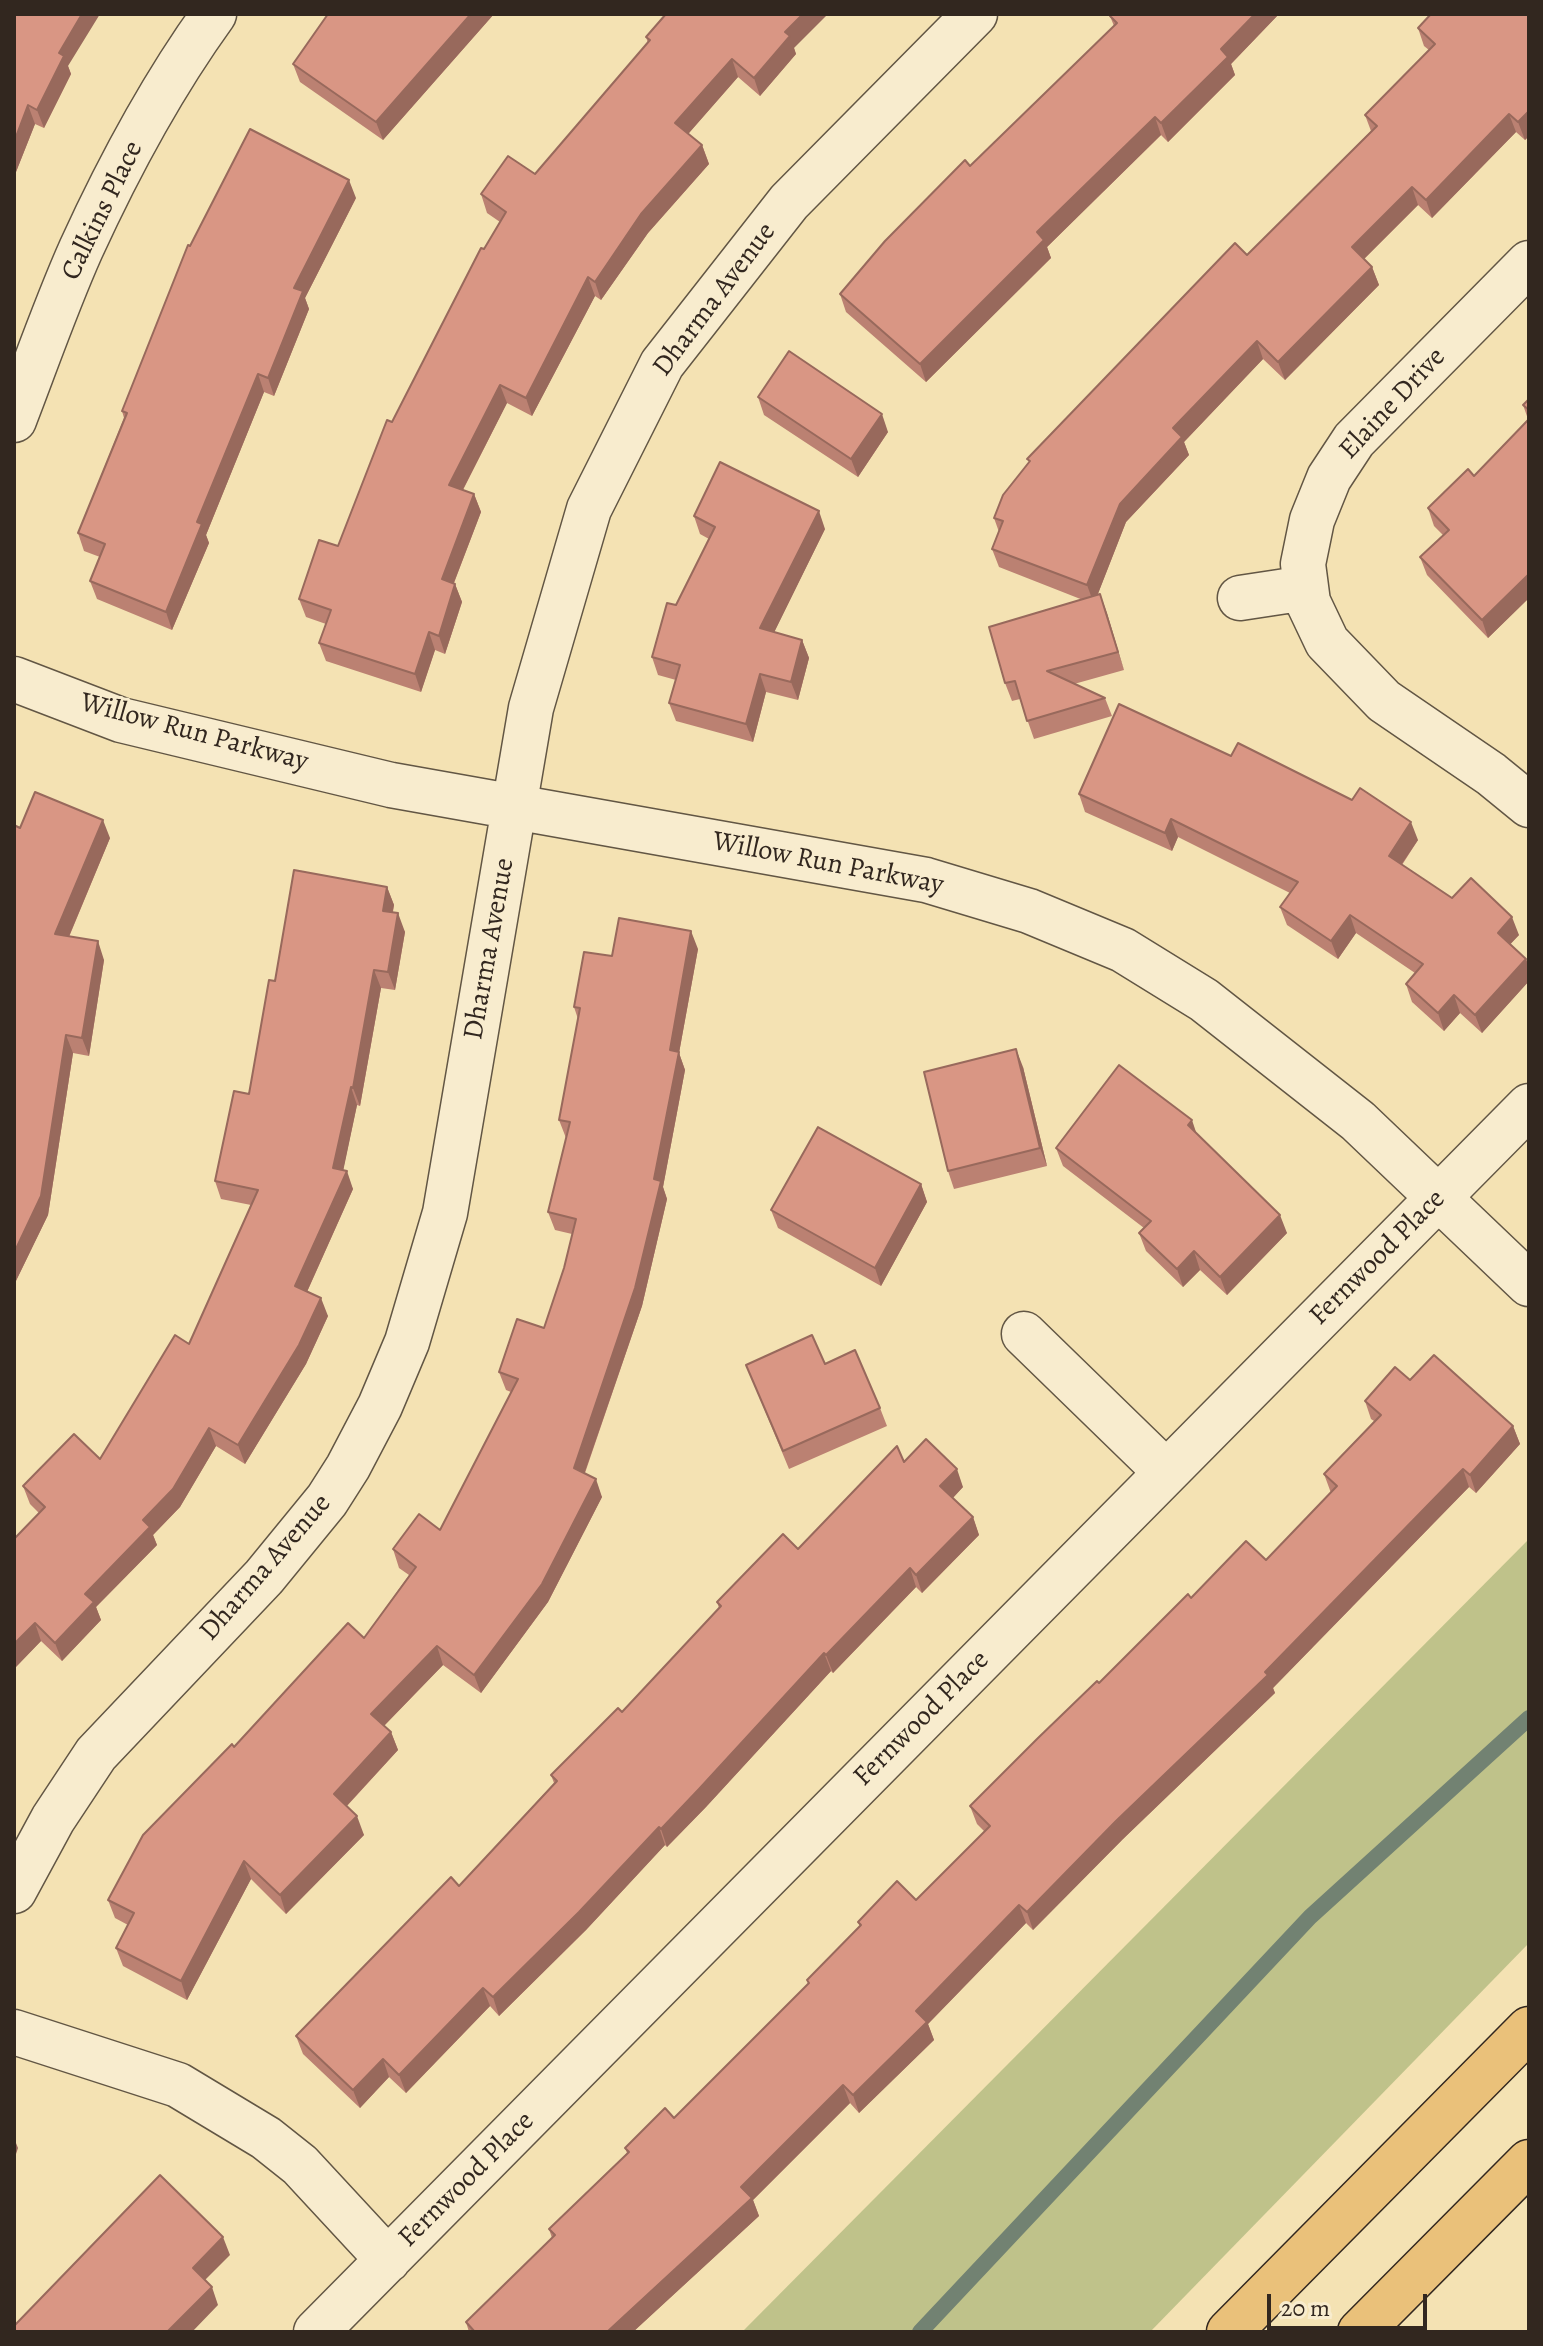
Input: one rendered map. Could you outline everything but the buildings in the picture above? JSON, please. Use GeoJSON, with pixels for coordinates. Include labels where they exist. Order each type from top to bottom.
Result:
{"type":"FeatureCollection","features":[{"type":"Feature","properties":{"kind":"main road"},"geometry":{"type":"LineString","coordinates":[[1229,2332],[1529,2029]]}},
{"type":"Feature","properties":{"kind":"main road"},"geometry":{"type":"LineString","coordinates":[[1360,2332],[1529,2162]]}},
{"type":"Feature","properties":{"kind":"street","name":"Calkins Place"},"geometry":{"type":"LineString","coordinates":[[14,420],[81,249],[132,147],[193,43],[214,14]]}},
{"type":"Feature","properties":{"kind":"street","name":"Dharma Avenue"},"geometry":{"type":"LineString","coordinates":[[14,1891],[53,1819],[96,1754],[264,1577],[327,1500],[380,1406],[407,1342],[445,1213],[531,708],[589,509],[662,364],[789,202],[975,14]]}},
{"type":"Feature","properties":{"kind":"street","name":"Elaine Drive"},"geometry":{"type":"LineString","coordinates":[[1529,263],[1354,440],[1329,478],[1312,520],[1303,564],[1308,602],[1327,642],[1384,701],[1491,774],[1529,805]]}},
{"type":"Feature","properties":{"kind":"street"},"geometry":{"type":"LineString","coordinates":[[1240,598],[1306,588]]}},
{"type":"Feature","properties":{"kind":"street","name":"Willow Run Parkway"},"geometry":{"type":"LineString","coordinates":[[14,679],[121,720],[391,785],[926,880],[1029,911],[1110,945],[1204,1000],[1358,1121],[1529,1284]]}},
{"type":"Feature","properties":{"kind":"street","name":"Fernwood Place"},"geometry":{"type":"LineString","coordinates":[[316,2332],[1529,1106]]}},
{"type":"Feature","properties":{"kind":"street"},"geometry":{"type":"LineString","coordinates":[[1024,1334],[1166,1472]]}},
{"type":"Feature","properties":{"kind":"street"},"geometry":{"type":"LineString","coordinates":[[14,2032],[178,2085],[266,2138],[300,2165],[388,2260]]}},
{"type":"Feature","properties":{"kind":"green space"},"geometry":{"type":"Polygon","coordinates":[[[1529,1539],[1529,1943],[1150,2332],[742,2332],[1529,1539]]]}},
{"type":"Feature","properties":{"kind":"waterway"},"geometry":{"type":"LineString","coordinates":[[920,2332],[1310,1917],[1529,1718]]}}]}
